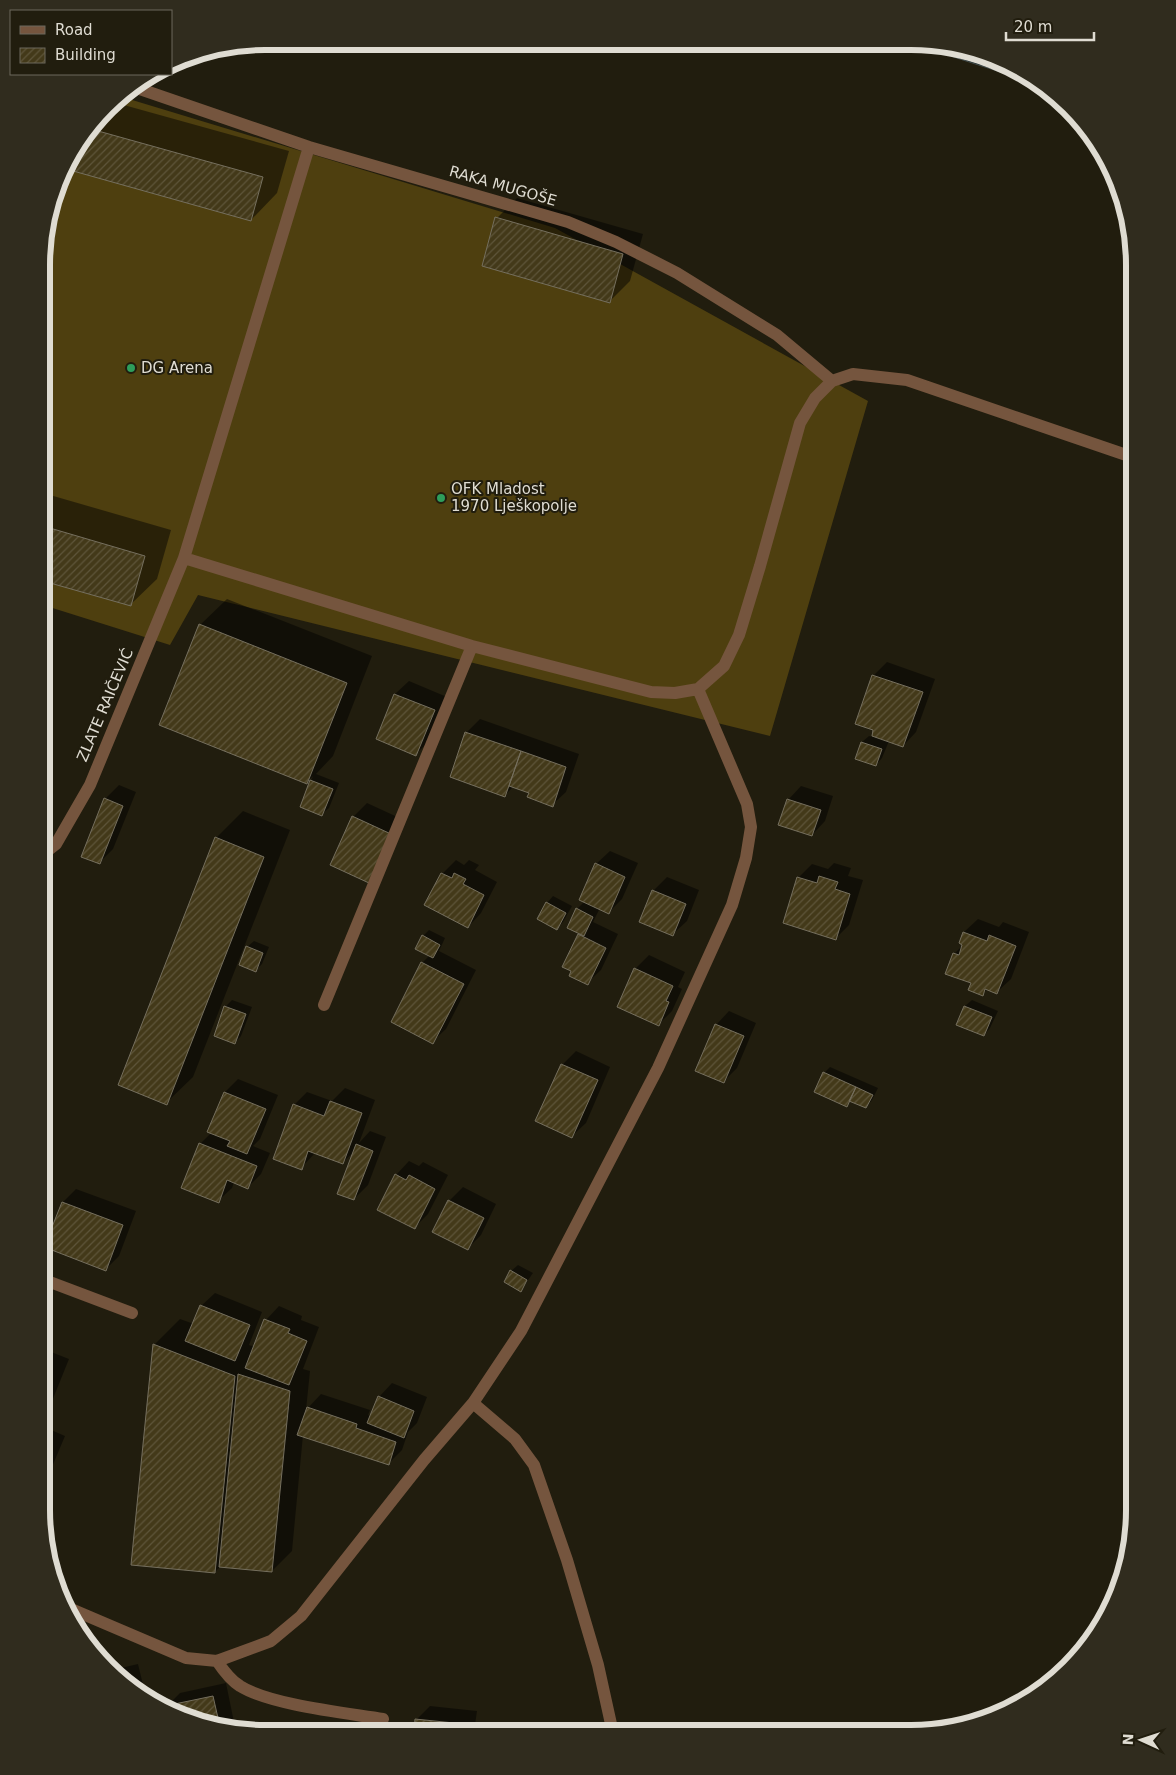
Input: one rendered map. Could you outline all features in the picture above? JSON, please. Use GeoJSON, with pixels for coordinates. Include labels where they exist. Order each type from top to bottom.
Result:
{"type":"FeatureCollection","features":[{"type":"Feature","properties":{"kind":"street","name":"RAKA MUGOŠE"},"geometry":{"type":"LineString","coordinates":[[140,90],[309,147],[568,222],[616,242],[676,273],[777,335],[832,381]]}},
{"type":"Feature","properties":{"kind":"street","name":"ZLATE RAIČEVIĆ"},"geometry":{"type":"LineString","coordinates":[[50,849],[56,844],[90,785],[184,558],[309,147]]}},
{"type":"Feature","properties":{"kind":"street"},"geometry":{"type":"LineString","coordinates":[[184,558],[472,646],[651,692],[675,694],[698,689],[724,666],[739,635],[800,423],[815,398],[832,381],[853,374],[907,380],[1126,455]]}},
{"type":"Feature","properties":{"kind":"street"},"geometry":{"type":"LineString","coordinates":[[324,1005],[472,646]]}},
{"type":"Feature","properties":{"kind":"street"},"geometry":{"type":"LineString","coordinates":[[75,1611],[186,1658],[217,1661],[272,1640],[301,1616],[424,1460],[473,1403],[521,1331],[654,1077],[732,904],[746,858],[751,827],[747,804],[698,689]]}},
{"type":"Feature","properties":{"kind":"street"},"geometry":{"type":"LineString","coordinates":[[50,1282],[132,1313]]}},
{"type":"Feature","properties":{"kind":"street"},"geometry":{"type":"LineString","coordinates":[[473,1403],[515,1440],[534,1465],[570,1570],[598,1665],[611,1725]]}},
{"type":"Feature","properties":{"kind":"street"},"geometry":{"type":"LineString","coordinates":[[217,1661],[226,1674],[240,1686],[256,1692],[310,1706],[383,1719]]}},
{"type":"Feature","properties":{"kind":"shaded area"},"geometry":{"type":"Polygon","coordinates":[[[937,52],[980,61],[1013,76],[937,52]]]}},
{"type":"Feature","properties":{"kind":"shaded area","name":"OFK Mladost 1970 Lješkopolje"},"geometry":{"type":"Polygon","coordinates":[[[128,99],[555,228],[868,401],[770,736],[198,595],[170,645],[50,607],[50,251],[54,223],[66,183],[86,146],[103,123],[128,99]]]}},
{"type":"Feature","properties":{"kind":"building"},"geometry":{"type":"Polygon","coordinates":[[[97,131],[263,177],[251,221],[72,171],[97,131]]]}},
{"type":"Feature","properties":{"kind":"building"},"geometry":{"type":"Polygon","coordinates":[[[495,217],[623,254],[610,303],[482,266],[495,217]]]}},
{"type":"Feature","properties":{"kind":"building"},"geometry":{"type":"Polygon","coordinates":[[[50,528],[145,556],[131,606],[50,583],[50,528]]]}},
{"type":"Feature","properties":{"kind":"building"},"geometry":{"type":"Polygon","coordinates":[[[199,624],[347,683],[307,784],[159,725],[199,624]]]}},
{"type":"Feature","properties":{"kind":"building"},"geometry":{"type":"Polygon","coordinates":[[[872,675],[923,692],[903,747],[872,736],[873,730],[855,724],[872,675]]]}},
{"type":"Feature","properties":{"kind":"building"},"geometry":{"type":"Polygon","coordinates":[[[394,694],[435,710],[416,756],[376,739],[394,694]]]}},
{"type":"Feature","properties":{"kind":"building"},"geometry":{"type":"Polygon","coordinates":[[[465,732],[521,751],[505,797],[450,777],[465,732]]]}},
{"type":"Feature","properties":{"kind":"building"},"geometry":{"type":"Polygon","coordinates":[[[861,742],[882,749],[876,766],[855,759],[861,742]]]}},
{"type":"Feature","properties":{"kind":"building"},"geometry":{"type":"Polygon","coordinates":[[[521,751],[566,767],[553,807],[527,797],[529,793],[509,786],[521,751]]]}},
{"type":"Feature","properties":{"kind":"building"},"geometry":{"type":"Polygon","coordinates":[[[310,780],[333,789],[322,816],[300,807],[310,780]]]}},
{"type":"Feature","properties":{"kind":"building"},"geometry":{"type":"Polygon","coordinates":[[[104,798],[123,806],[100,864],[81,857],[104,798]]]}},
{"type":"Feature","properties":{"kind":"building"},"geometry":{"type":"Polygon","coordinates":[[[787,799],[821,810],[812,836],[778,825],[787,799]]]}},
{"type":"Feature","properties":{"kind":"building"},"geometry":{"type":"Polygon","coordinates":[[[352,816],[391,834],[369,883],[330,865],[352,816]]]}},
{"type":"Feature","properties":{"kind":"building"},"geometry":{"type":"Polygon","coordinates":[[[215,837],[264,857],[167,1105],[118,1085],[215,837]]]}},
{"type":"Feature","properties":{"kind":"building"},"geometry":{"type":"Polygon","coordinates":[[[595,863],[625,877],[609,914],[579,900],[595,863]]]}},
{"type":"Feature","properties":{"kind":"building"},"geometry":{"type":"Polygon","coordinates":[[[441,873],[452,878],[454,873],[466,879],[463,884],[484,895],[468,928],[424,905],[441,873]]]}},
{"type":"Feature","properties":{"kind":"building"},"geometry":{"type":"Polygon","coordinates":[[[819,876],[838,882],[835,889],[850,894],[836,940],[783,923],[797,877],[817,883],[819,876]]]}},
{"type":"Feature","properties":{"kind":"building"},"geometry":{"type":"Polygon","coordinates":[[[652,890],[686,904],[673,936],[639,922],[652,890]]]}},
{"type":"Feature","properties":{"kind":"building"},"geometry":{"type":"Polygon","coordinates":[[[546,902],[566,913],[557,930],[537,919],[546,902]]]}},
{"type":"Feature","properties":{"kind":"building"},"geometry":{"type":"Polygon","coordinates":[[[576,908],[593,917],[584,936],[567,928],[576,908]]]}},
{"type":"Feature","properties":{"kind":"building"},"geometry":{"type":"Polygon","coordinates":[[[963,932],[987,941],[989,935],[1016,946],[997,994],[985,989],[983,996],[968,990],[971,983],[945,974],[953,953],[959,955],[962,945],[959,943],[963,932]]]}},
{"type":"Feature","properties":{"kind":"building"},"geometry":{"type":"Polygon","coordinates":[[[578,934],[606,948],[588,985],[569,976],[571,971],[562,967],[578,934]]]}},
{"type":"Feature","properties":{"kind":"building"},"geometry":{"type":"Polygon","coordinates":[[[422,935],[440,945],[433,958],[415,949],[422,935]]]}},
{"type":"Feature","properties":{"kind":"building"},"geometry":{"type":"Polygon","coordinates":[[[246,946],[263,953],[256,972],[239,965],[246,946]]]}},
{"type":"Feature","properties":{"kind":"building"},"geometry":{"type":"Polygon","coordinates":[[[421,962],[464,984],[433,1044],[391,1022],[421,962]]]}},
{"type":"Feature","properties":{"kind":"building"},"geometry":{"type":"Polygon","coordinates":[[[634,968],[673,986],[666,1001],[669,1002],[659,1026],[617,1007],[634,968]]]}},
{"type":"Feature","properties":{"kind":"building"},"geometry":{"type":"Polygon","coordinates":[[[224,1006],[246,1014],[235,1044],[214,1036],[224,1006]]]}},
{"type":"Feature","properties":{"kind":"building"},"geometry":{"type":"Polygon","coordinates":[[[964,1006],[992,1017],[984,1036],[956,1025],[964,1006]]]}},
{"type":"Feature","properties":{"kind":"building"},"geometry":{"type":"Polygon","coordinates":[[[715,1024],[744,1036],[724,1083],[695,1071],[715,1024]]]}},
{"type":"Feature","properties":{"kind":"building"},"geometry":{"type":"Polygon","coordinates":[[[561,1064],[598,1080],[572,1138],[535,1121],[561,1064]]]}},
{"type":"Feature","properties":{"kind":"building"},"geometry":{"type":"Polygon","coordinates":[[[823,1072],[856,1087],[847,1107],[814,1092],[823,1072]]]}},
{"type":"Feature","properties":{"kind":"building"},"geometry":{"type":"Polygon","coordinates":[[[856,1087],[873,1095],[866,1108],[849,1101],[856,1087]]]}},
{"type":"Feature","properties":{"kind":"building"},"geometry":{"type":"Polygon","coordinates":[[[224,1092],[266,1109],[247,1154],[227,1146],[230,1141],[207,1132],[224,1092]]]}},
{"type":"Feature","properties":{"kind":"building"},"geometry":{"type":"Polygon","coordinates":[[[330,1101],[362,1113],[343,1164],[308,1151],[302,1170],[273,1159],[293,1104],[324,1116],[330,1101]]]}},
{"type":"Feature","properties":{"kind":"building"},"geometry":{"type":"Polygon","coordinates":[[[199,1143],[257,1166],[248,1189],[227,1180],[219,1203],[181,1188],[199,1143]]]}},
{"type":"Feature","properties":{"kind":"building"},"geometry":{"type":"Polygon","coordinates":[[[356,1144],[373,1151],[354,1200],[337,1194],[356,1144]]]}},
{"type":"Feature","properties":{"kind":"building"},"geometry":{"type":"Polygon","coordinates":[[[395,1174],[406,1180],[409,1175],[435,1189],[415,1229],[377,1210],[395,1174]]]}},
{"type":"Feature","properties":{"kind":"building"},"geometry":{"type":"Polygon","coordinates":[[[448,1200],[484,1218],[468,1250],[432,1232],[448,1200]]]}},
{"type":"Feature","properties":{"kind":"building"},"geometry":{"type":"Polygon","coordinates":[[[62,1202],[123,1225],[106,1271],[50,1249],[50,1232],[62,1202]]]}},
{"type":"Feature","properties":{"kind":"building"},"geometry":{"type":"Polygon","coordinates":[[[510,1270],[527,1280],[521,1292],[504,1282],[510,1270]]]}},
{"type":"Feature","properties":{"kind":"building"},"geometry":{"type":"Polygon","coordinates":[[[200,1305],[250,1325],[235,1361],[185,1341],[200,1305]]]}},
{"type":"Feature","properties":{"kind":"building"},"geometry":{"type":"Polygon","coordinates":[[[264,1319],[290,1329],[288,1333],[307,1341],[289,1385],[245,1368],[264,1319]]]}},
{"type":"Feature","properties":{"kind":"building"},"geometry":{"type":"Polygon","coordinates":[[[153,1344],[235,1376],[215,1573],[131,1565],[153,1344]]]}},
{"type":"Feature","properties":{"kind":"building"},"geometry":{"type":"Polygon","coordinates":[[[238,1374],[290,1391],[272,1572],[219,1567],[238,1374]]]}},
{"type":"Feature","properties":{"kind":"building"},"geometry":{"type":"Polygon","coordinates":[[[378,1396],[414,1411],[404,1438],[367,1423],[378,1396]]]}},
{"type":"Feature","properties":{"kind":"building"},"geometry":{"type":"Polygon","coordinates":[[[307,1407],[357,1424],[356,1428],[396,1442],[389,1465],[297,1435],[307,1407]]]}},
{"type":"Feature","properties":{"kind":"building"},"geometry":{"type":"Polygon","coordinates":[[[213,1696],[218,1720],[196,1714],[173,1704],[213,1696]]]}},
{"type":"Feature","properties":{"kind":"building"},"geometry":{"type":"Polygon","coordinates":[[[415,1719],[464,1724],[464,1725],[415,1725],[415,1719]]]}},
{"type":"Feature","properties":{"kind":"place","name":"DG Arena"},"geometry":{"type":"Point","coordinates":[131,368]}},
{"type":"Feature","properties":{"kind":"place","name":"OFK Mladost 1970 Lješkopolje"},"geometry":{"type":"Point","coordinates":[441,498]}}]}
